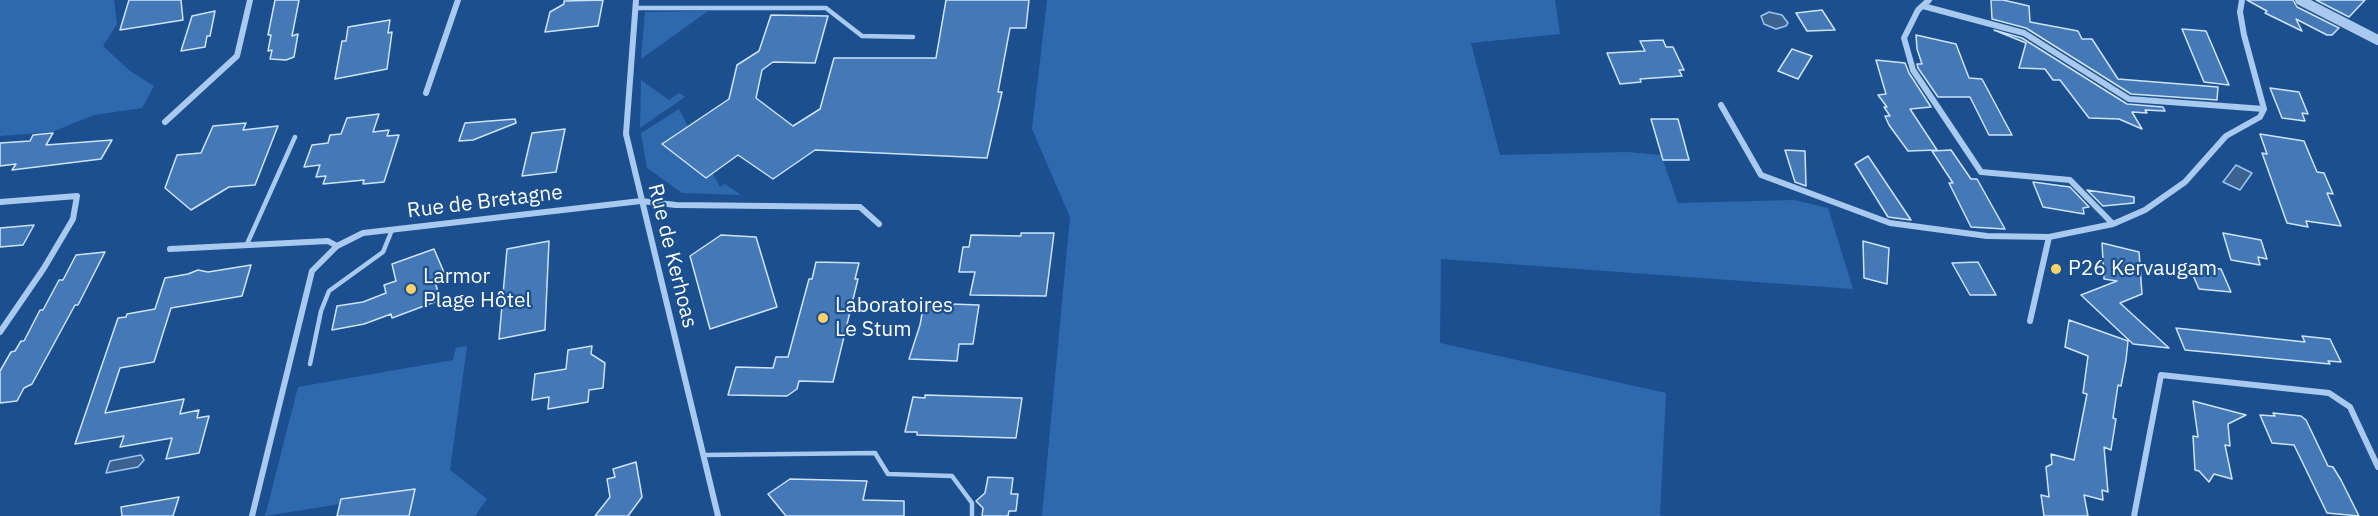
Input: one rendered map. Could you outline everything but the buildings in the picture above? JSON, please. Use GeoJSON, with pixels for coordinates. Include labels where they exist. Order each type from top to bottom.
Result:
{"type":"FeatureCollection","features":[{"type":"Feature","properties":{"kind":"street"},"geometry":{"type":"LineString","coordinates":[[165,122],[237,56],[250,0]]}},
{"type":"Feature","properties":{"kind":"street"},"geometry":{"type":"LineString","coordinates":[[426,93],[458,0]]}},
{"type":"Feature","properties":{"kind":"street","name":"Rue de Kerhoas"},"geometry":{"type":"LineString","coordinates":[[636,0],[626,134],[705,454],[718,516]]}},
{"type":"Feature","properties":{"kind":"street"},"geometry":{"type":"LineString","coordinates":[[1929,0],[1904,38],[1913,70],[1981,172],[2070,180],[2113,224]]}},
{"type":"Feature","properties":{"kind":"street"},"geometry":{"type":"LineString","coordinates":[[1721,105],[1761,175],[1890,223],[1987,236],[2049,237],[2113,224],[2145,210],[2185,182],[2226,136],[2260,117],[2264,109],[2251,65],[2240,12],[2242,0]]}},
{"type":"Feature","properties":{"kind":"street"},"geometry":{"type":"LineString","coordinates":[[2300,0],[2378,40]]}},
{"type":"Feature","properties":{"kind":"street"},"geometry":{"type":"LineString","coordinates":[[1923,6],[2024,33],[2129,99],[2264,109]]}},
{"type":"Feature","properties":{"kind":"street"},"geometry":{"type":"LineString","coordinates":[[0,202],[77,196],[73,219],[44,268],[0,332]]}},
{"type":"Feature","properties":{"kind":"street","name":"Rue de Bretagne"},"geometry":{"type":"LineString","coordinates":[[252,516],[312,271],[337,246],[363,233],[641,201],[676,205],[860,207],[879,224]]}},
{"type":"Feature","properties":{"kind":"street"},"geometry":{"type":"LineString","coordinates":[[2030,321],[2049,237]]}},
{"type":"Feature","properties":{"kind":"street"},"geometry":{"type":"LineString","coordinates":[[170,249],[328,241],[337,246]]}},
{"type":"Feature","properties":{"kind":"street"},"geometry":{"type":"LineString","coordinates":[[2134,516],[2161,375],[2329,393],[2350,407],[2378,467]]}},
{"type":"Feature","properties":{"kind":"lane"},"geometry":{"type":"LineString","coordinates":[[636,8],[826,8],[862,36],[912,37]]}},
{"type":"Feature","properties":{"kind":"lane"},"geometry":{"type":"LineString","coordinates":[[248,244],[295,137]]}},
{"type":"Feature","properties":{"kind":"lane"},"geometry":{"type":"LineString","coordinates":[[310,363],[321,311],[329,291],[383,252],[392,230]]}},
{"type":"Feature","properties":{"kind":"lane"},"geometry":{"type":"LineString","coordinates":[[705,454],[875,453],[888,474],[952,476],[972,504],[972,516]]}},
{"type":"Feature","properties":{"kind":"shaded area"},"geometry":{"type":"Polygon","coordinates":[[[0,0],[114,0],[117,24],[103,46],[130,71],[154,86],[142,108],[94,115],[52,132],[0,136],[0,0]]]}},
{"type":"Feature","properties":{"kind":"shaded area"},"geometry":{"type":"Polygon","coordinates":[[[1047,0],[1555,0],[1560,34],[1471,43],[1500,155],[1627,152],[1661,155],[1678,203],[1794,200],[1828,208],[1853,289],[1441,259],[1440,343],[1666,393],[1660,515],[1664,516],[1042,516],[1070,217],[1032,129],[1047,0]]]}},
{"type":"Feature","properties":{"kind":"shaded area"},"geometry":{"type":"Polygon","coordinates":[[[708,11],[641,59],[645,12],[708,11]]]}},
{"type":"Feature","properties":{"kind":"shaded area"},"geometry":{"type":"Polygon","coordinates":[[[1769,12],[1782,15],[1788,23],[1786,26],[1776,29],[1764,24],[1761,16],[1769,12]]]}},
{"type":"Feature","properties":{"kind":"shaded area"},"geometry":{"type":"Polygon","coordinates":[[[641,80],[669,100],[679,93],[685,97],[640,128],[641,80]]]}},
{"type":"Feature","properties":{"kind":"shaded area"},"geometry":{"type":"Polygon","coordinates":[[[679,109],[720,187],[725,184],[741,195],[682,193],[647,168],[641,133],[679,109]]]}},
{"type":"Feature","properties":{"kind":"shaded area"},"geometry":{"type":"Polygon","coordinates":[[[2236,165],[2252,173],[2240,190],[2223,182],[2236,165]]]}},
{"type":"Feature","properties":{"kind":"shaded area"},"geometry":{"type":"Polygon","coordinates":[[[467,346],[450,470],[487,499],[475,516],[409,516],[414,489],[342,499],[340,504],[265,516],[298,387],[453,360],[456,348],[467,346]]]}},
{"type":"Feature","properties":{"kind":"shaded area"},"geometry":{"type":"Polygon","coordinates":[[[141,455],[144,460],[138,467],[106,473],[110,461],[141,455]]]}},
{"type":"Feature","properties":{"kind":"place","name":"P26 Kervaugam"},"geometry":{"type":"Point","coordinates":[2056,269]}},
{"type":"Feature","properties":{"kind":"place","name":"Larmor Plage Hôtel"},"geometry":{"type":"Point","coordinates":[411,289]}},
{"type":"Feature","properties":{"kind":"place","name":"Laboratoires Le Stum"},"geometry":{"type":"Point","coordinates":[823,318]}}]}
